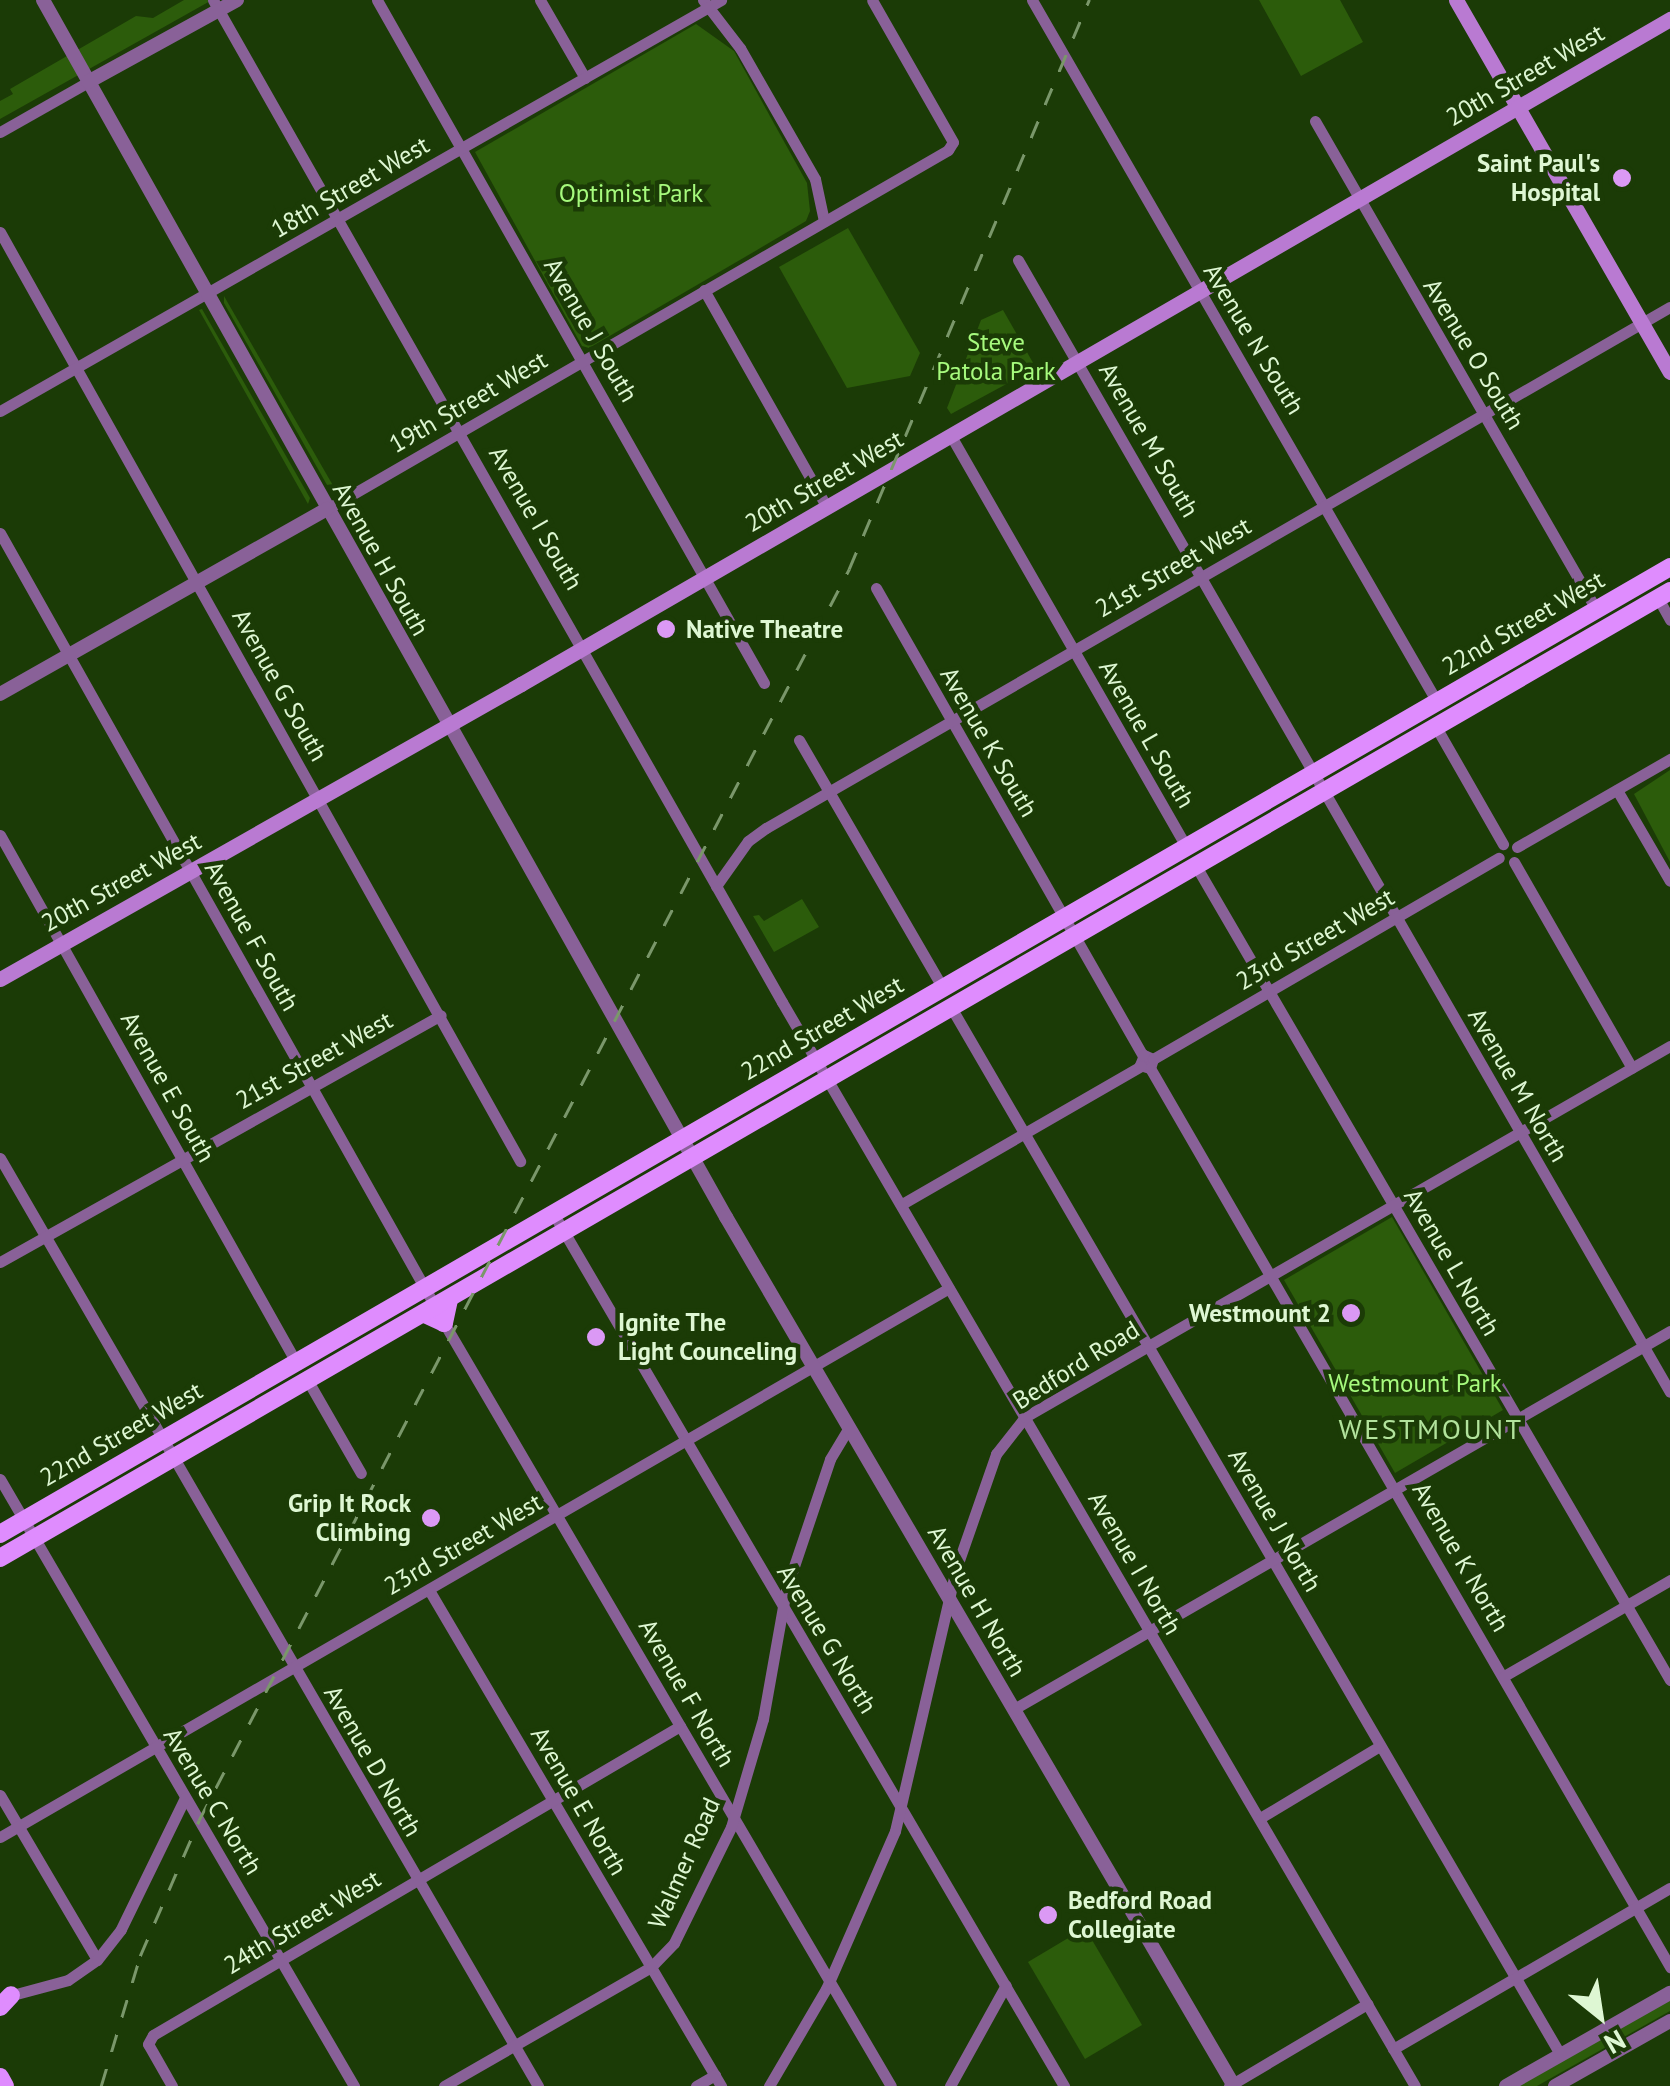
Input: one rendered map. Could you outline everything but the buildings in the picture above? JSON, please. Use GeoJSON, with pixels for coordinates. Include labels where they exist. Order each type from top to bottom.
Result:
{"type":"FeatureCollection","features":[{"type":"Feature","properties":{"kind":"main road"},"geometry":{"type":"LineString","coordinates":[[1456,0],[1670,372]]}},
{"type":"Feature","properties":{"kind":"main road","name":"20th Street West"},"geometry":{"type":"LineString","coordinates":[[0,979],[828,508],[1670,20]]}},
{"type":"Feature","properties":{"kind":"main road","name":"22nd Street West"},"geometry":{"type":"LineString","coordinates":[[0,1534],[1670,566]]}},
{"type":"Feature","properties":{"kind":"main road","name":"22nd Street West"},"geometry":{"type":"LineString","coordinates":[[0,1558],[308,1381],[439,1311],[565,1233],[1196,866],[1324,797],[1664,595]]}},
{"type":"Feature","properties":{"kind":"main road"},"geometry":{"type":"LineString","coordinates":[[0,2076],[5,2086]]}},
{"type":"Feature","properties":{"kind":"street","name":"Avenue H South"},"geometry":{"type":"LineString","coordinates":[[42,0],[682,1139]]}},
{"type":"Feature","properties":{"kind":"street"},"geometry":{"type":"LineString","coordinates":[[0,132],[216,5],[237,0]]}},
{"type":"Feature","properties":{"kind":"street","name":"Avenue J South"},"geometry":{"type":"LineString","coordinates":[[377,0],[764,682]]}},
{"type":"Feature","properties":{"kind":"street"},"geometry":{"type":"LineString","coordinates":[[540,0],[585,78]]}},
{"type":"Feature","properties":{"kind":"street","name":"18th Street West"},"geometry":{"type":"LineString","coordinates":[[0,411],[207,296],[706,4],[721,0]]}},
{"type":"Feature","properties":{"kind":"street","name":"19th Street West"},"geometry":{"type":"LineString","coordinates":[[0,694],[948,150],[953,142],[872,0]]}},
{"type":"Feature","properties":{"kind":"street","name":"Avenue N South"},"geometry":{"type":"LineString","coordinates":[[1032,0],[1436,702]]}},
{"type":"Feature","properties":{"kind":"street"},"geometry":{"type":"LineString","coordinates":[[706,4],[740,48],[815,178],[824,221]]}},
{"type":"Feature","properties":{"kind":"street","name":"Avenue I South"},"geometry":{"type":"LineString","coordinates":[[216,5],[818,1060]]}},
{"type":"Feature","properties":{"kind":"street","name":"Avenue O South"},"geometry":{"type":"LineString","coordinates":[[1315,120],[1596,610]]}},
{"type":"Feature","properties":{"kind":"street","name":"Avenue G South"},"geometry":{"type":"LineString","coordinates":[[0,232],[520,1161]]}},
{"type":"Feature","properties":{"kind":"street","name":"Avenue M South"},"geometry":{"type":"LineString","coordinates":[[1018,260],[1324,797]]}},
{"type":"Feature","properties":{"kind":"street"},"geometry":{"type":"LineString","coordinates":[[704,290],[828,508]]}},
{"type":"Feature","properties":{"kind":"street","name":"21st Street West"},"geometry":{"type":"LineString","coordinates":[[716,886],[748,840],[1670,307]]}},
{"type":"Feature","properties":{"kind":"street","name":"Avenue L South"},"geometry":{"type":"LineString","coordinates":[[950,436],[1186,847]]}},
{"type":"Feature","properties":{"kind":"street","name":"Avenue F South"},"geometry":{"type":"LineString","coordinates":[[0,534],[439,1311]]}},
{"type":"Feature","properties":{"kind":"street","name":"Avenue K South"},"geometry":{"type":"LineString","coordinates":[[876,588],[1064,918]]}},
{"type":"Feature","properties":{"kind":"street"},"geometry":{"type":"LineString","coordinates":[[1664,595],[1670,620]]}},
{"type":"Feature","properties":{"kind":"street"},"geometry":{"type":"LineString","coordinates":[[1436,727],[1503,844],[1499,858],[1514,862]]}},
{"type":"Feature","properties":{"kind":"street"},"geometry":{"type":"LineString","coordinates":[[798,740],[942,988]]}},
{"type":"Feature","properties":{"kind":"street"},"geometry":{"type":"LineString","coordinates":[[1503,844],[1518,847],[1670,760]]}},
{"type":"Feature","properties":{"kind":"street"},"geometry":{"type":"LineString","coordinates":[[1617,790],[1670,881]]}},
{"type":"Feature","properties":{"kind":"street","name":"Avenue M North"},"geometry":{"type":"LineString","coordinates":[[1324,797],[1670,1392]]}},
{"type":"Feature","properties":{"kind":"street","name":"Avenue E South"},"geometry":{"type":"LineString","coordinates":[[0,835],[296,1362]]}},
{"type":"Feature","properties":{"kind":"street"},"geometry":{"type":"LineString","coordinates":[[1518,847],[1514,862],[1632,1068]]}},
{"type":"Feature","properties":{"kind":"street","name":"23rd Street West"},"geometry":{"type":"LineString","coordinates":[[902,1204],[1499,858]]}},
{"type":"Feature","properties":{"kind":"street","name":"Avenue L North"},"geometry":{"type":"LineString","coordinates":[[1196,866],[1670,1680]]}},
{"type":"Feature","properties":{"kind":"street","name":"Avenue K North"},"geometry":{"type":"LineString","coordinates":[[1064,918],[1670,1967]]}},
{"type":"Feature","properties":{"kind":"street","name":"Avenue J North"},"geometry":{"type":"LineString","coordinates":[[952,1009],[1560,2054]]}},
{"type":"Feature","properties":{"kind":"street","name":"21st Street West"},"geometry":{"type":"LineString","coordinates":[[0,1262],[441,1015]]}},
{"type":"Feature","properties":{"kind":"street","name":"Bedford Road"},"geometry":{"type":"LineString","coordinates":[[769,2086],[829,1980],[902,1808],[948,1597],[983,1485],[996,1454],[1025,1417],[1670,1046]]}},
{"type":"Feature","properties":{"kind":"street","name":"Avenue I North"},"geometry":{"type":"LineString","coordinates":[[818,1060],[1415,2086]]}},
{"type":"Feature","properties":{"kind":"street","name":"Avenue H North"},"geometry":{"type":"LineString","coordinates":[[682,1139],[1231,2085]]}},
{"type":"Feature","properties":{"kind":"street","name":"Avenue D North"},"geometry":{"type":"LineString","coordinates":[[0,1158],[538,2086]]}},
{"type":"Feature","properties":{"kind":"street","name":"Avenue G North"},"geometry":{"type":"LineString","coordinates":[[553,1213],[1064,2086]]}},
{"type":"Feature","properties":{"kind":"street","name":"23rd Street West"},"geometry":{"type":"LineString","coordinates":[[0,1837],[949,1288]]}},
{"type":"Feature","properties":{"kind":"street","name":"Avenue F North"},"geometry":{"type":"LineString","coordinates":[[439,1311],[891,2086]]}},
{"type":"Feature","properties":{"kind":"street"},"geometry":{"type":"LineString","coordinates":[[1014,1709],[1670,1330]]}},
{"type":"Feature","properties":{"kind":"street"},"geometry":{"type":"LineString","coordinates":[[308,1381],[361,1474]]}},
{"type":"Feature","properties":{"kind":"street","name":"Walmer Road"},"geometry":{"type":"LineString","coordinates":[[651,1967],[674,1943],[734,1817],[763,1719],[783,1608],[830,1460],[848,1427]]}},
{"type":"Feature","properties":{"kind":"street","name":"Avenue C North"},"geometry":{"type":"LineString","coordinates":[[0,1480],[354,2086]]}},
{"type":"Feature","properties":{"kind":"street"},"geometry":{"type":"LineString","coordinates":[[1504,1676],[1670,1580]]}},
{"type":"Feature","properties":{"kind":"street","name":"Avenue E North"},"geometry":{"type":"LineString","coordinates":[[429,1590],[718,2080]]}},
{"type":"Feature","properties":{"kind":"street","name":"24th Street West"},"geometry":{"type":"LineString","coordinates":[[172,2086],[148,2044],[153,2035],[680,1726]]}},
{"type":"Feature","properties":{"kind":"street"},"geometry":{"type":"LineString","coordinates":[[1260,1818],[1380,1746]]}},
{"type":"Feature","properties":{"kind":"street"},"geometry":{"type":"LineString","coordinates":[[0,1795],[97,1960]]}},
{"type":"Feature","properties":{"kind":"street"},"geometry":{"type":"LineString","coordinates":[[4,2000],[68,1980],[97,1960],[122,1928],[185,1798]]}},
{"type":"Feature","properties":{"kind":"street"},"geometry":{"type":"LineString","coordinates":[[1393,2049],[1670,1888]]}},
{"type":"Feature","properties":{"kind":"street"},"geometry":{"type":"LineString","coordinates":[[444,2086],[651,1967]]}},
{"type":"Feature","properties":{"kind":"street"},"geometry":{"type":"LineString","coordinates":[[950,2086],[1006,1985]]}},
{"type":"Feature","properties":{"kind":"street"},"geometry":{"type":"LineString","coordinates":[[1506,2086],[1670,1993]]}},
{"type":"Feature","properties":{"kind":"street"},"geometry":{"type":"LineString","coordinates":[[1231,2085],[1368,2004]]}},
{"type":"Feature","properties":{"kind":"street"},"geometry":{"type":"LineString","coordinates":[[1556,2086],[1575,2081],[1670,2020]]}},
{"type":"Feature","properties":{"kind":"street"},"geometry":{"type":"LineString","coordinates":[[696,2086],[718,2080]]}},
{"type":"Feature","properties":{"kind":"green space"},"geometry":{"type":"Polygon","coordinates":[[[184,0],[212,0],[0,119],[0,101],[13,94],[10,89],[136,16],[153,18],[184,0]]]}},
{"type":"Feature","properties":{"kind":"green space"},"geometry":{"type":"Polygon","coordinates":[[[1259,0],[1340,0],[1363,42],[1301,76],[1259,0]]]}},
{"type":"Feature","properties":{"kind":"green space","name":"Optimist Park"},"geometry":{"type":"Polygon","coordinates":[[[696,24],[734,51],[807,183],[810,211],[806,221],[589,348],[582,346],[475,152],[696,24]]]}},
{"type":"Feature","properties":{"kind":"green space"},"geometry":{"type":"Polygon","coordinates":[[[848,228],[920,353],[910,376],[847,388],[779,267],[848,228]]]}},
{"type":"Feature","properties":{"kind":"green space"},"geometry":{"type":"Polygon","coordinates":[[[224,296],[335,489],[331,492],[224,303],[224,296]]]}},
{"type":"Feature","properties":{"kind":"green space"},"geometry":{"type":"Polygon","coordinates":[[[202,309],[310,498],[308,504],[199,310],[202,309]]]}},
{"type":"Feature","properties":{"kind":"green space","name":"Steve Patola Park"},"geometry":{"type":"Polygon","coordinates":[[[1003,310],[1036,368],[951,414],[947,408],[981,320],[1003,310]]]}},
{"type":"Feature","properties":{"kind":"green space"},"geometry":{"type":"Polygon","coordinates":[[[1670,770],[1670,862],[1634,794],[1670,770]]]}},
{"type":"Feature","properties":{"kind":"green space"},"geometry":{"type":"Polygon","coordinates":[[[802,899],[819,927],[774,952],[753,916],[759,915],[764,921],[802,899]]]}},
{"type":"Feature","properties":{"kind":"green space","name":"Westmount Park"},"geometry":{"type":"Polygon","coordinates":[[[1392,1217],[1503,1410],[1395,1473],[1284,1280],[1392,1217]]]}},
{"type":"Feature","properties":{"kind":"green space"},"geometry":{"type":"Polygon","coordinates":[[[1085,1928],[1142,2025],[1085,2059],[1028,1962],[1085,1928]]]}},
{"type":"Feature","properties":{"kind":"green space"},"geometry":{"type":"Polygon","coordinates":[[[1670,1997],[1670,2011],[1537,2086],[1517,2086],[1670,1997]]]}},
{"type":"Feature","properties":{"kind":"railway"},"geometry":{"type":"LineString","coordinates":[[101,2086],[140,1956],[199,1820],[849,569],[1089,0]]}},
{"type":"Feature","properties":{"kind":"place","name":"Saint Paul's Hospital"},"geometry":{"type":"Point","coordinates":[1622,178]}},
{"type":"Feature","properties":{"kind":"place","name":"Native Theatre"},"geometry":{"type":"Point","coordinates":[666,629]}},
{"type":"Feature","properties":{"kind":"place","name":"Westmount 2"},"geometry":{"type":"Point","coordinates":[1351,1313]}},
{"type":"Feature","properties":{"kind":"place","name":"Ignite The Light Counceling"},"geometry":{"type":"Point","coordinates":[596,1337]}},
{"type":"Feature","properties":{"kind":"place","name":"Grip It Rock Climbing"},"geometry":{"type":"Point","coordinates":[431,1518]}},
{"type":"Feature","properties":{"kind":"place","name":"Bedford Road Collegiate"},"geometry":{"type":"Point","coordinates":[1048,1915]}},
{"type":"Feature","properties":{"kind":"district","name":"WESTMOUNT"},"geometry":{"type":"Point","coordinates":[1431,1429]}}]}
